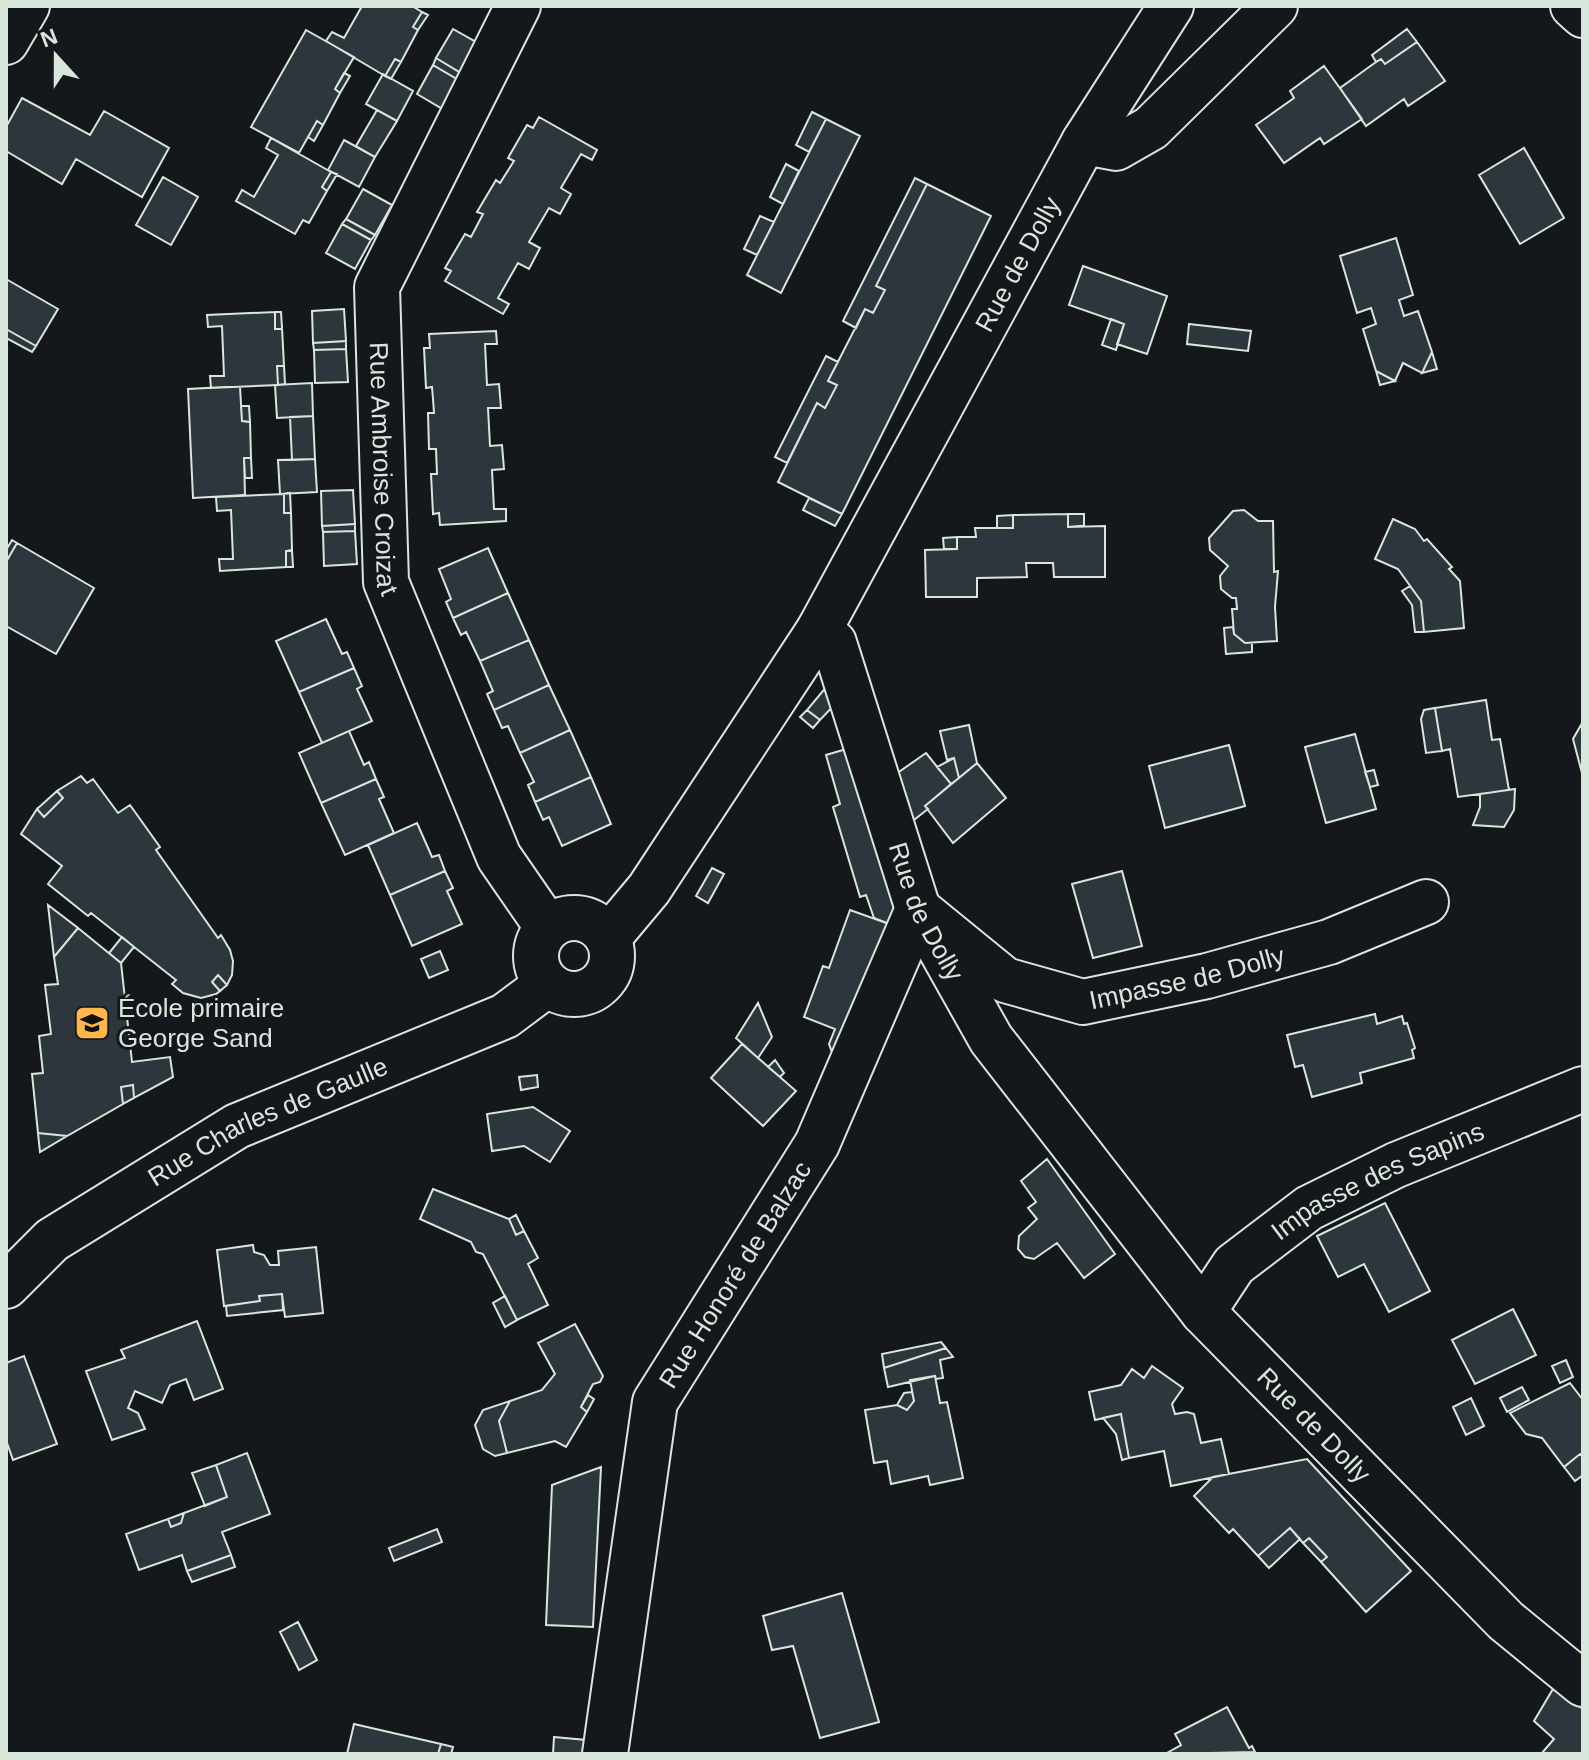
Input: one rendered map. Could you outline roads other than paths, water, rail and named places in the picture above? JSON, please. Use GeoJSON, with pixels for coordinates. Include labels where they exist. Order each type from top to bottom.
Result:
{"type":"FeatureCollection","features":[{"type":"Feature","properties":{"kind":"street"},"geometry":{"type":"LineString","coordinates":[[6,42],[27,6]]}},
{"type":"Feature","properties":{"kind":"street","name":"Rue Ambroise Croizat"},"geometry":{"type":"LineString","coordinates":[[518,6],[377,287],[386,582],[499,857],[548,928]]}},
{"type":"Feature","properties":{"kind":"street","name":"Rue de Dolly"},"geometry":{"type":"LineString","coordinates":[[1171,6],[1084,142],[819,630],[834,643],[918,909],[991,1039],[1203,1312],[1506,1621],[1583,1684]]}},
{"type":"Feature","properties":{"kind":"street"},"geometry":{"type":"LineString","coordinates":[[1084,142],[1116,148],[1151,128],[1275,6]]}},
{"type":"Feature","properties":{"kind":"street"},"geometry":{"type":"LineString","coordinates":[[1573,6],[1583,15]]}},
{"type":"Feature","properties":{"kind":"street"},"geometry":{"type":"LineString","coordinates":[[608,938],[649,889],[819,630]]}},
{"type":"Feature","properties":{"kind":"street","name":"Impasse de Dolly"},"geometry":{"type":"LineString","coordinates":[[918,909],[1005,980],[1083,1002],[1207,976],[1329,942],[1426,902]]}},
{"type":"Feature","properties":{"kind":"street","name":"Rue Honoré de Balzac"},"geometry":{"type":"LineString","coordinates":[[605,1754],[655,1402],[817,1144],[918,909]]}},
{"type":"Feature","properties":{"kind":"street"},"geometry":{"type":"LineString","coordinates":[[569,918],[592,922],[608,938],[612,961],[602,982],[581,994],[569,994],[548,984],[536,962],[540,938],[548,928],[569,918]]}},
{"type":"Feature","properties":{"kind":"street","name":"Rue Charles de Gaulle"},"geometry":{"type":"LineString","coordinates":[[6,1286],[52,1240],[237,1126],[505,1016],[548,984]]}},
{"type":"Feature","properties":{"kind":"street","name":"Impasse des Sapins"},"geometry":{"type":"LineString","coordinates":[[1203,1312],[1234,1265],[1309,1208],[1396,1165],[1583,1089]]}},
{"type":"Feature","properties":{"kind":"place","name":"École primaire George Sand"},"geometry":{"type":"Point","coordinates":[92,1023]}}]}
